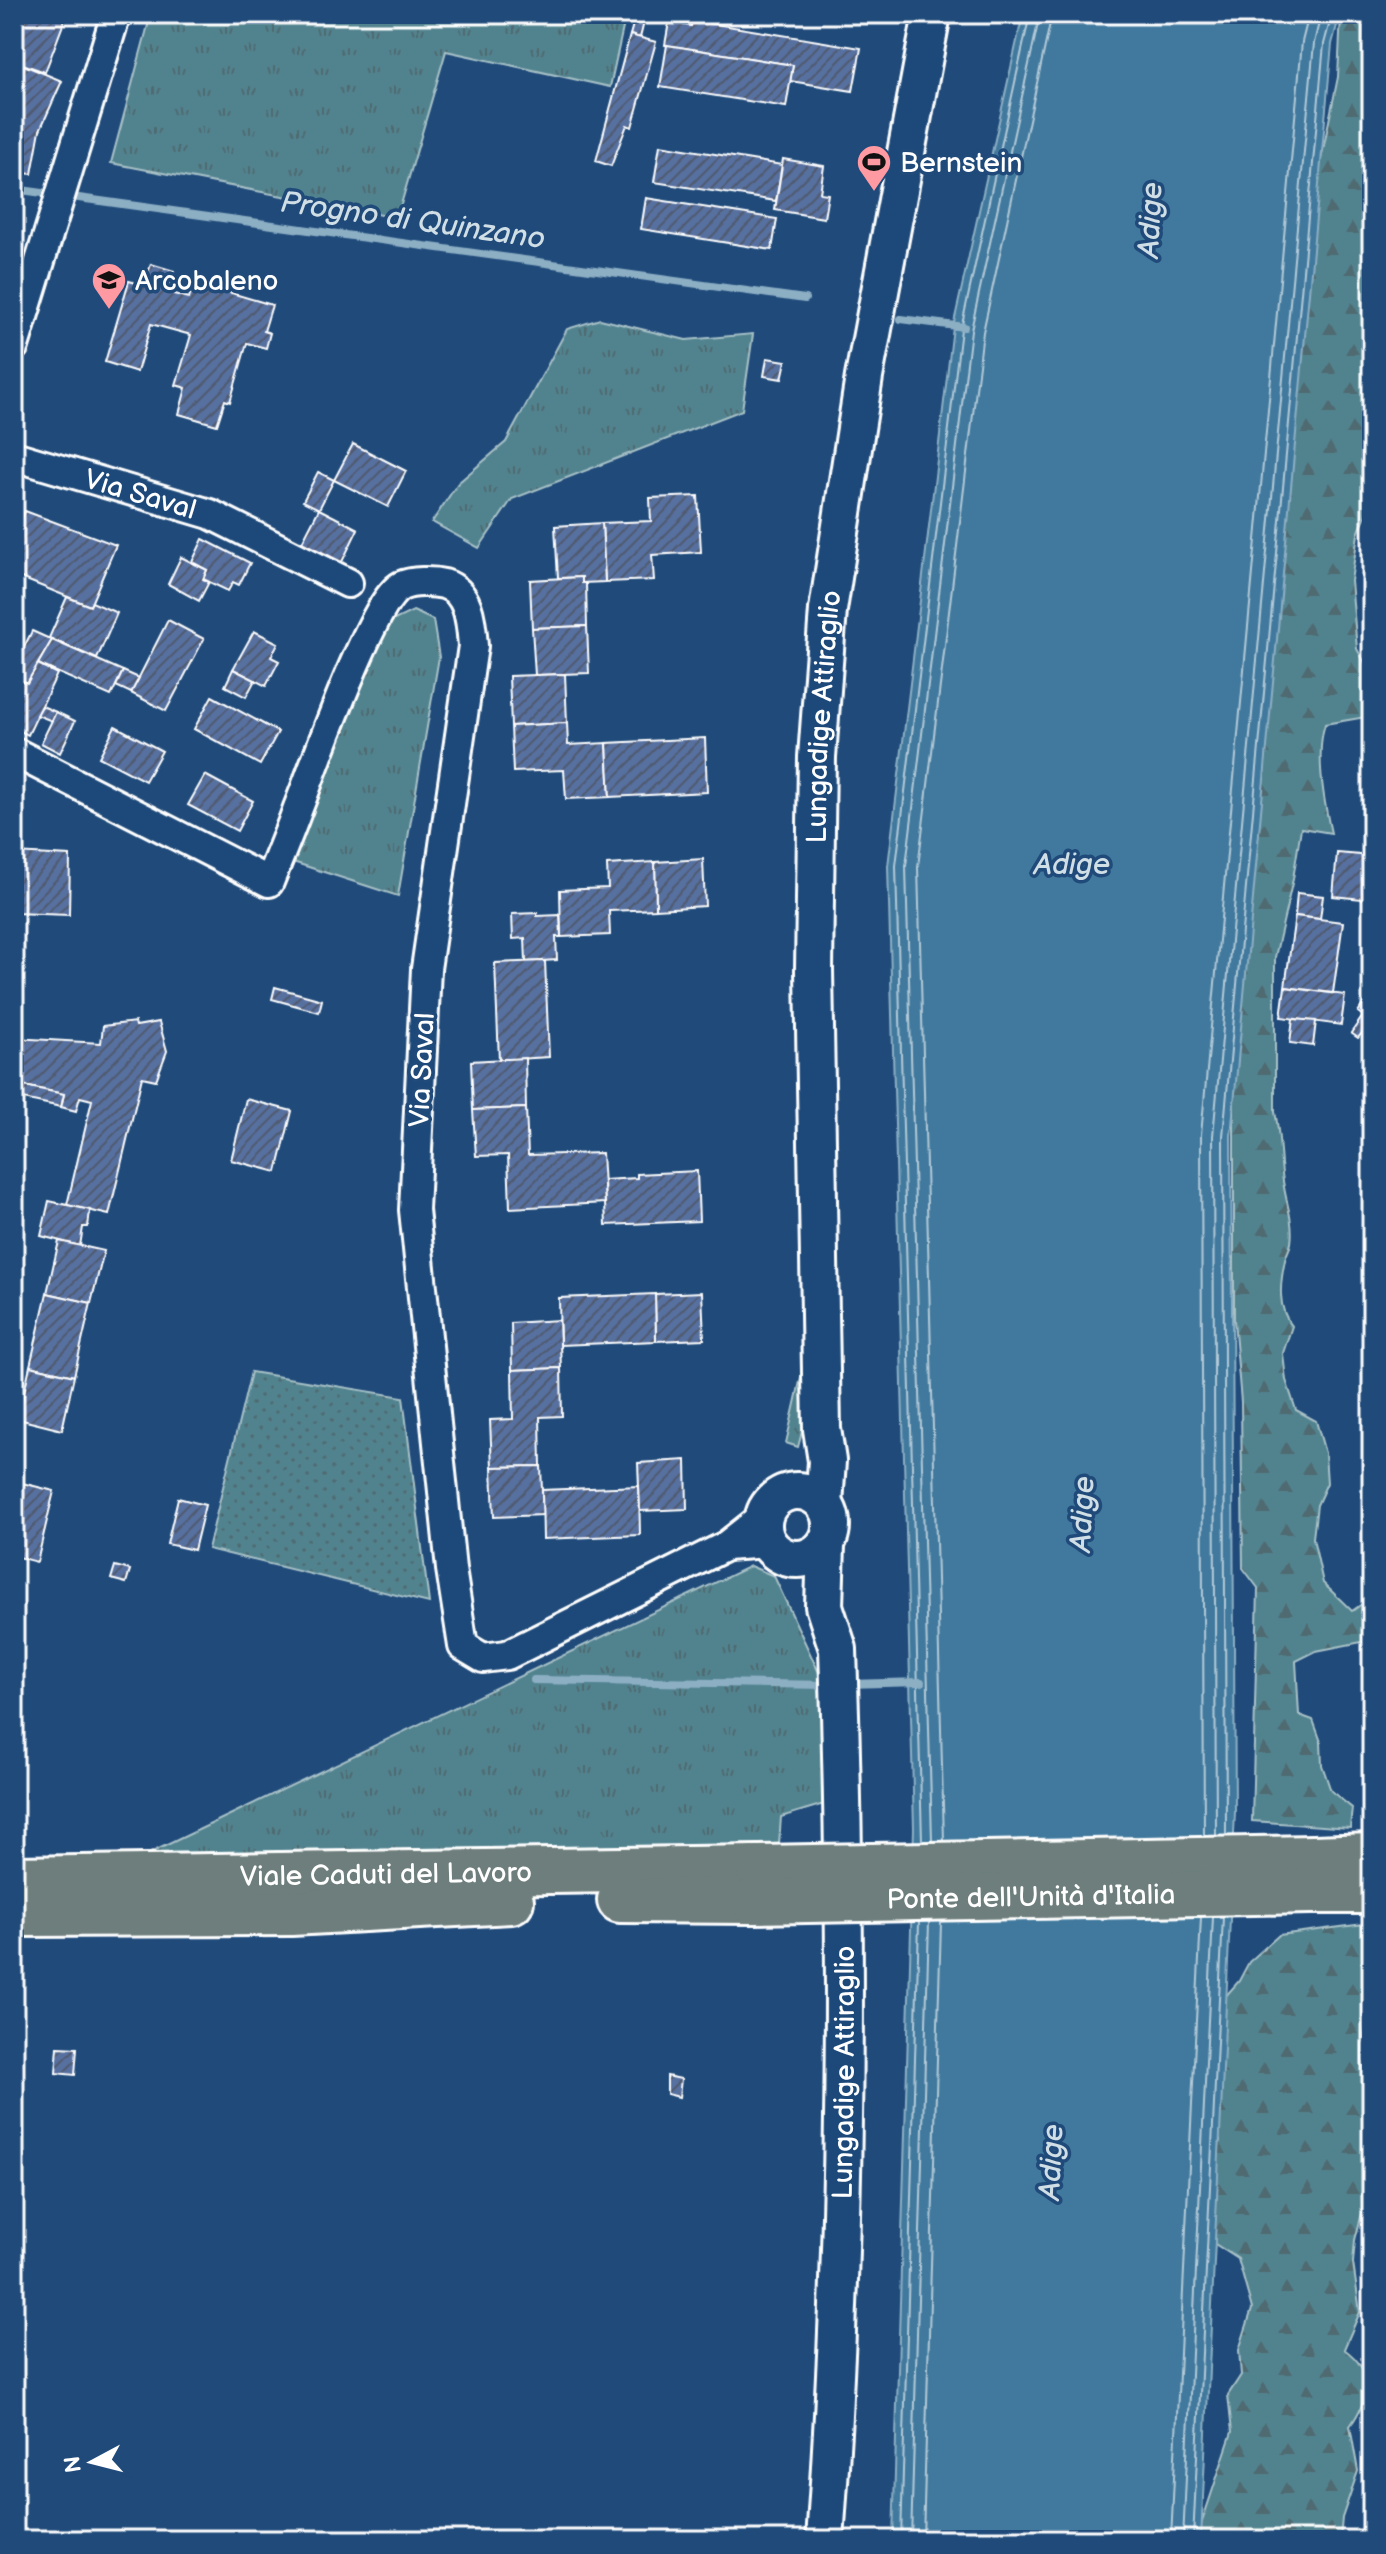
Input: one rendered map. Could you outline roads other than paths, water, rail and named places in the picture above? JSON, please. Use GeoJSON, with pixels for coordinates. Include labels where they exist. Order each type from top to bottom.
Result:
{"type":"FeatureCollection","features":[{"type":"Feature","properties":{"kind":"main road"},"geometry":{"type":"LineString","coordinates":[[1312,1874],[1372,1856]]}},
{"type":"Feature","properties":{"kind":"main road"},"geometry":{"type":"LineString","coordinates":[[1312,1874],[1372,1891]]}},
{"type":"Feature","properties":{"kind":"main road","name":"Ponte dell'Unità d'Italia"},"geometry":{"type":"LineString","coordinates":[[756,1885],[1312,1874]]}},
{"type":"Feature","properties":{"kind":"main road","name":"Viale Caduti del Lavoro"},"geometry":{"type":"LineString","coordinates":[[14,1879],[756,1885]]}},
{"type":"Feature","properties":{"kind":"main road","name":"Viale Caduti del Lavoro"},"geometry":{"type":"LineString","coordinates":[[14,1914],[291,1913],[756,1885]]}},
{"type":"Feature","properties":{"kind":"street"},"geometry":{"type":"LineString","coordinates":[[14,346],[116,14]]}},
{"type":"Feature","properties":{"kind":"street","name":"Lungadige Attiraglio"},"geometry":{"type":"LineString","coordinates":[[824,1606],[826,1545],[832,1524],[809,1498],[806,1455],[822,1429],[814,970],[817,757],[828,610],[864,377],[932,14]]}},
{"type":"Feature","properties":{"kind":"street","name":"Via Saval"},"geometry":{"type":"LineString","coordinates":[[14,456],[210,514],[348,583]]}},
{"type":"Feature","properties":{"kind":"street","name":"Via Saval"},"geometry":{"type":"LineString","coordinates":[[14,752],[269,882],[361,648],[386,602],[400,587],[416,582],[445,584],[462,597],[471,617],[473,646],[426,969],[414,1210],[451,1569],[463,1646],[483,1658],[507,1655],[726,1546],[773,1539]]}},
{"type":"Feature","properties":{"kind":"street"},"geometry":{"type":"LineString","coordinates":[[809,1498],[782,1494],[773,1501],[773,1539],[809,1558],[826,1545]]}},
{"type":"Feature","properties":{"kind":"street","name":"Lungadige Attiraglio"},"geometry":{"type":"LineString","coordinates":[[773,1539],[824,1606],[838,1649],[843,1858],[843,2101],[834,2419],[825,2540]]}},
{"type":"Feature","properties":{"kind":"water","name":"Adige"},"geometry":{"type":"Polygon","coordinates":[[[1023,14],[1340,14],[1332,44],[1231,1136],[1235,1812],[1201,2540],[893,2540],[914,1828],[888,866],[953,327],[1023,14]]]}},
{"type":"Feature","properties":{"kind":"waterway","name":"Progno di Quinzano"},"geometry":{"type":"LineString","coordinates":[[14,189],[805,299]]}},
{"type":"Feature","properties":{"kind":"waterway"},"geometry":{"type":"LineString","coordinates":[[901,319],[964,327]]}},
{"type":"Feature","properties":{"kind":"waterway"},"geometry":{"type":"LineString","coordinates":[[534,1680],[829,1685]]}},
{"type":"Feature","properties":{"kind":"waterway"},"geometry":{"type":"LineString","coordinates":[[847,1684],[921,1682]]}},
{"type":"Feature","properties":{"kind":"place","name":"Bernstein"},"geometry":{"type":"Point","coordinates":[874,193]}},
{"type":"Feature","properties":{"kind":"place","name":"Arcobaleno"},"geometry":{"type":"Point","coordinates":[109,311]}}]}
